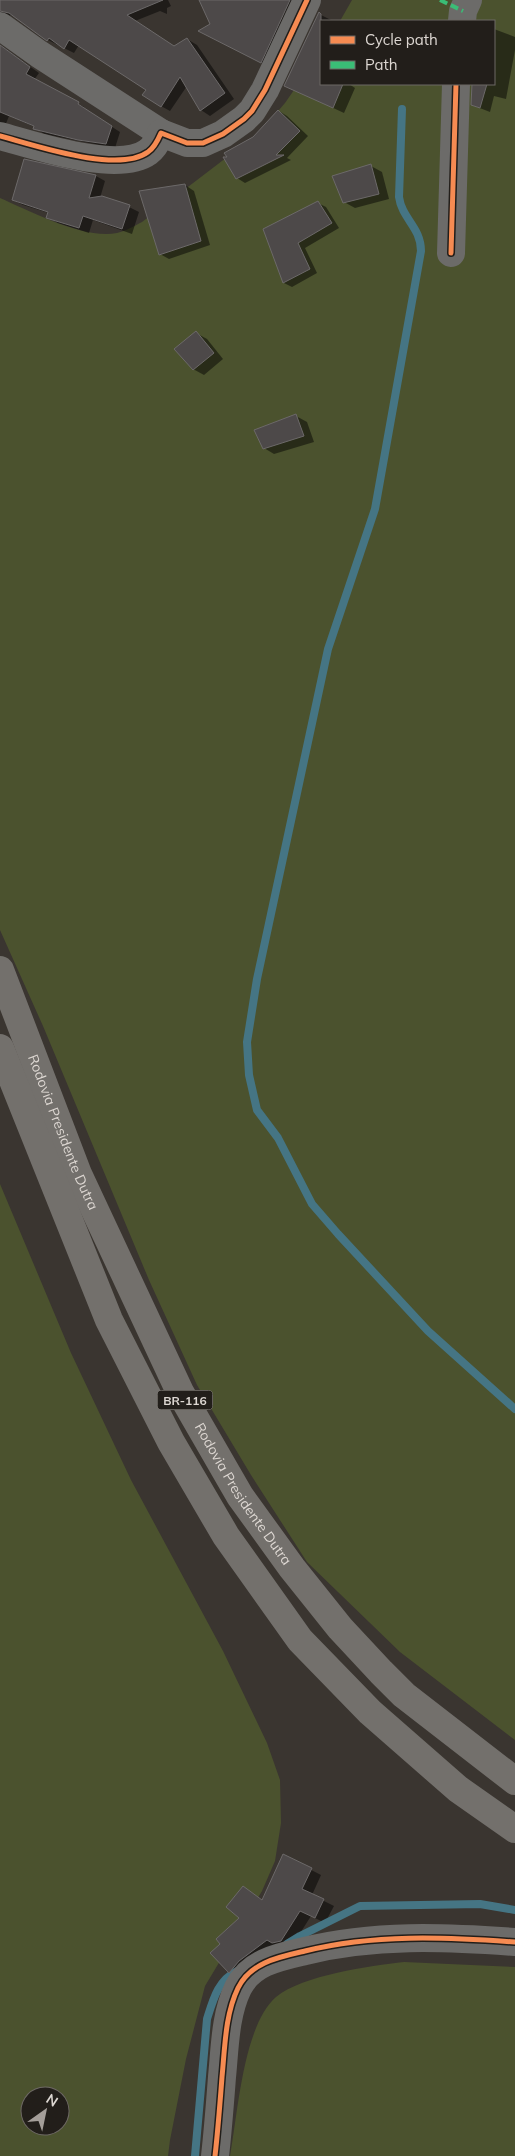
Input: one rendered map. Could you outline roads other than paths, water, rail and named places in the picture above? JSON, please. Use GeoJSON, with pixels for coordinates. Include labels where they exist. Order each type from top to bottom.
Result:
{"type":"FeatureCollection","features":[{"type":"Feature","properties":{"kind":"highway","name":"Rodovia Presidente Dutra"},"geometry":{"type":"LineString","coordinates":[[0,970],[78,1174],[180,1392],[240,1496],[292,1568],[340,1628],[404,1695],[515,1781]]}},
{"type":"Feature","properties":{"kind":"highway","name":"Rodovia Presidente Dutra"},"geometry":{"type":"LineString","coordinates":[[0,1048],[109,1320],[171,1442],[226,1536],[300,1640],[370,1712],[458,1789],[515,1829]]}},
{"type":"Feature","properties":{"kind":"street"},"geometry":{"type":"LineString","coordinates":[[0,26],[39,54],[161,133],[187,143],[203,143],[222,134],[244,119],[262,96],[307,0]]}},
{"type":"Feature","properties":{"kind":"street"},"geometry":{"type":"LineString","coordinates":[[462,20],[463,11],[468,0]]}},
{"type":"Feature","properties":{"kind":"street"},"geometry":{"type":"LineString","coordinates":[[452,253],[456,85]]}},
{"type":"Feature","properties":{"kind":"street"},"geometry":{"type":"LineString","coordinates":[[0,136],[76,156],[111,160],[135,157],[148,153],[161,133]]}},
{"type":"Feature","properties":{"kind":"street"},"geometry":{"type":"LineString","coordinates":[[215,2156],[226,2039],[232,2003],[247,1975],[259,1965],[280,1957],[329,1945],[366,1939],[423,1938],[515,1942]]}},
{"type":"Feature","properties":{"kind":"waterway"},"geometry":{"type":"LineString","coordinates":[[402,109],[399,197],[401,205],[418,236],[421,251],[375,509],[328,649],[257,979],[247,1042],[249,1075],[257,1110],[278,1138],[312,1204],[428,1331],[515,1409]]}},
{"type":"Feature","properties":{"kind":"waterway"},"geometry":{"type":"LineString","coordinates":[[287,1944],[360,1906],[480,1904],[515,1910]]}},
{"type":"Feature","properties":{"kind":"waterway"},"geometry":{"type":"LineString","coordinates":[[195,2156],[207,2019],[217,1991],[225,1980],[237,1971]]}}]}
